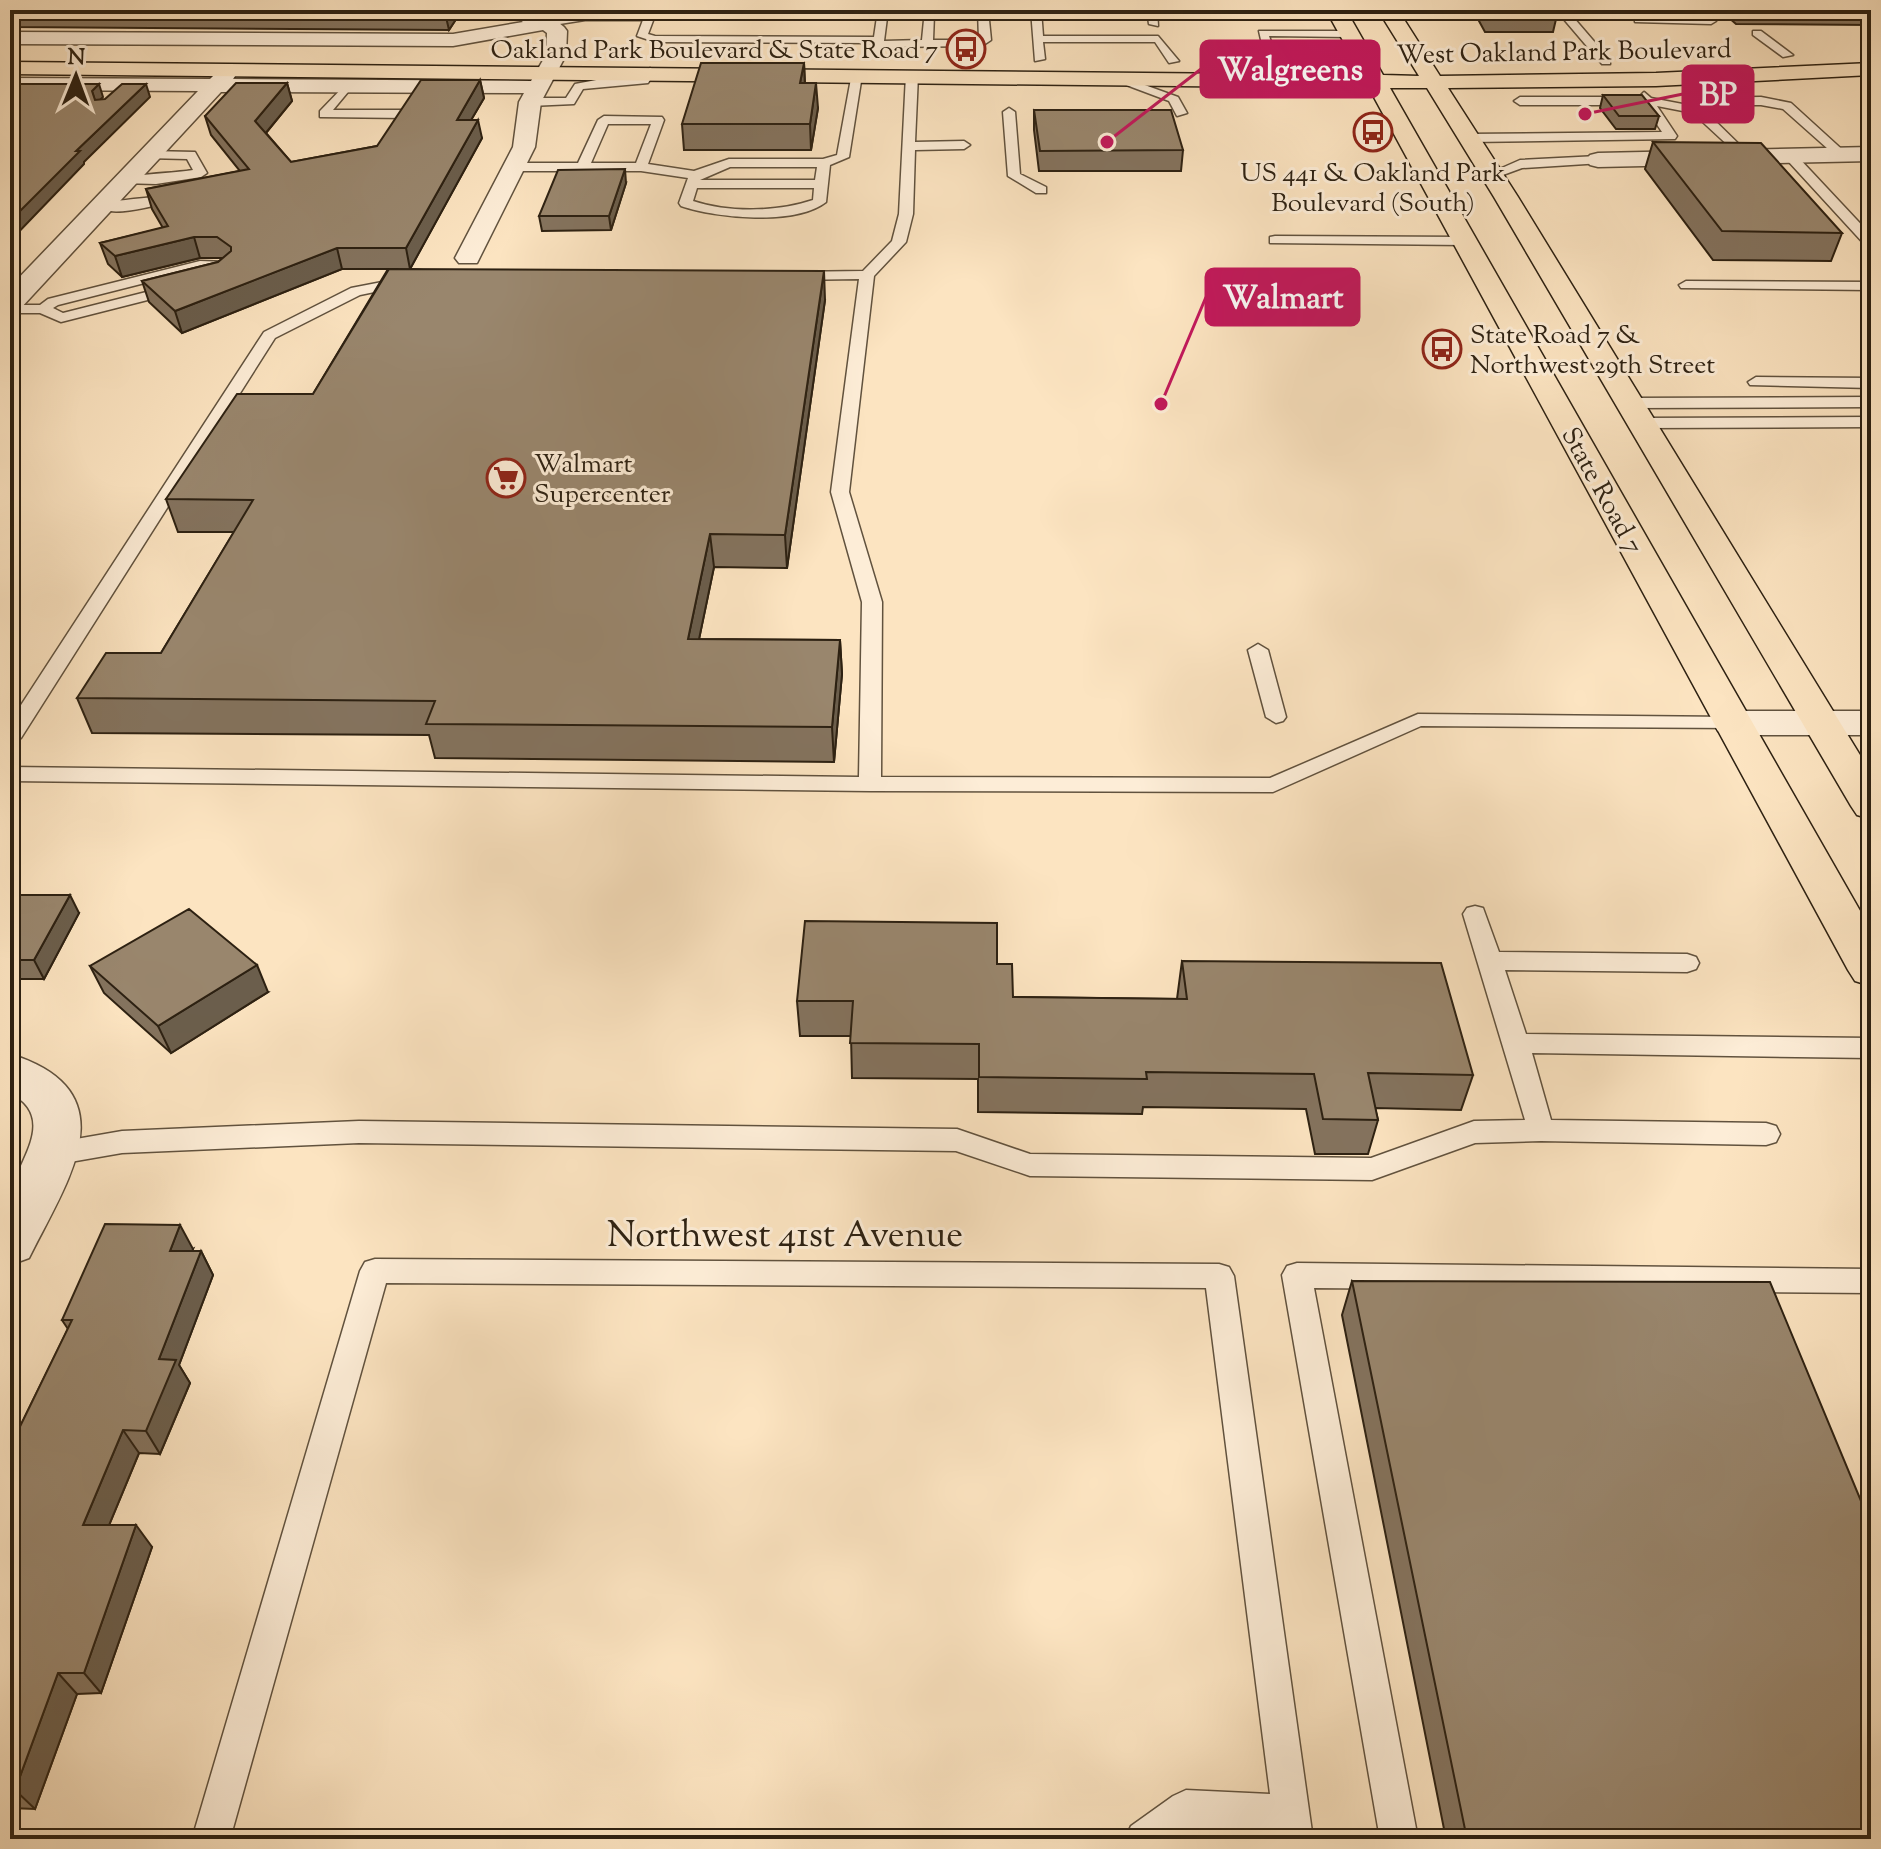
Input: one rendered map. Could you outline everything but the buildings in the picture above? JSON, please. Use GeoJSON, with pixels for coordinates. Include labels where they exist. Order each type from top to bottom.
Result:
{"type":"FeatureCollection","features":[{"type":"Feature","properties":{"kind":"main road","name":"State Road 7"},"geometry":{"type":"LineString","coordinates":[[1336,10],[1871,970]]}},
{"type":"Feature","properties":{"kind":"main road"},"geometry":{"type":"LineString","coordinates":[[1388,10],[1492,175],[1871,806]]}},
{"type":"Feature","properties":{"kind":"main road","name":"West Oakland Park Boulevard"},"geometry":{"type":"LineString","coordinates":[[544,79],[878,47],[1038,49],[1173,61],[1272,62],[1372,72]]}},
{"type":"Feature","properties":{"kind":"main road","name":"West Oakland Park Boulevard"},"geometry":{"type":"LineString","coordinates":[[10,53],[230,69],[544,79],[650,71],[1117,78],[1427,72],[1871,50]]}},
{"type":"Feature","properties":{"kind":"main road","name":"West Oakland Park Boulevard"},"geometry":{"type":"LineString","coordinates":[[11,81],[230,69]]}},
{"type":"Feature","properties":{"kind":"main road","name":"West Oakland Park Boulevard"},"geometry":{"type":"LineString","coordinates":[[1427,72],[1564,81],[1871,69]]}},
{"type":"Feature","properties":{"kind":"street"},"geometry":{"type":"LineString","coordinates":[[468,258],[524,147],[557,31],[547,23],[524,16],[516,10]]}},
{"type":"Feature","properties":{"kind":"street"},"geometry":{"type":"LineString","coordinates":[[10,38],[453,40],[547,23]]}},
{"type":"Feature","properties":{"kind":"street"},"geometry":{"type":"LineString","coordinates":[[10,303],[22,279],[101,206],[259,39]]}},
{"type":"Feature","properties":{"kind":"street"},"geometry":{"type":"LineString","coordinates":[[11,81],[121,91],[230,69],[347,86],[544,79]]}},
{"type":"Feature","properties":{"kind":"street"},"geometry":{"type":"LineString","coordinates":[[1598,160],[1871,154]]}},
{"type":"Feature","properties":{"kind":"street"},"geometry":{"type":"LineString","coordinates":[[1732,723],[1871,723]]}},
{"type":"Feature","properties":{"kind":"street"},"geometry":{"type":"LineString","coordinates":[[10,1243],[53,1154],[60,1120],[30,1083]]}},
{"type":"Feature","properties":{"kind":"lane"},"geometry":{"type":"LineString","coordinates":[[878,47],[883,10]]}},
{"type":"Feature","properties":{"kind":"lane"},"geometry":{"type":"LineString","coordinates":[[927,44],[929,12],[935,10]]}},
{"type":"Feature","properties":{"kind":"lane"},"geometry":{"type":"LineString","coordinates":[[649,17],[642,36],[655,39],[878,47],[982,43],[986,40],[983,10]]}},
{"type":"Feature","properties":{"kind":"lane"},"geometry":{"type":"LineString","coordinates":[[1036,10],[1038,49],[1158,39]]}},
{"type":"Feature","properties":{"kind":"lane"},"geometry":{"type":"LineString","coordinates":[[1152,10],[1158,39],[1173,61]]}},
{"type":"Feature","properties":{"kind":"lane"},"geometry":{"type":"LineString","coordinates":[[1561,10],[1606,62]]}},
{"type":"Feature","properties":{"kind":"lane"},"geometry":{"type":"LineString","coordinates":[[1629,10],[1643,24],[1711,21]]}},
{"type":"Feature","properties":{"kind":"lane"},"geometry":{"type":"LineString","coordinates":[[547,23],[585,17],[649,17],[662,24]]}},
{"type":"Feature","properties":{"kind":"lane"},"geometry":{"type":"LineString","coordinates":[[1037,24],[1052,24]]}},
{"type":"Feature","properties":{"kind":"lane"},"geometry":{"type":"LineString","coordinates":[[1139,24],[1154,24]]}},
{"type":"Feature","properties":{"kind":"lane"},"geometry":{"type":"LineString","coordinates":[[865,25],[881,25]]}},
{"type":"Feature","properties":{"kind":"lane"},"geometry":{"type":"LineString","coordinates":[[1272,62],[1263,33],[1349,34]]}},
{"type":"Feature","properties":{"kind":"lane"},"geometry":{"type":"LineString","coordinates":[[1757,33],[1787,55]]}},
{"type":"Feature","properties":{"kind":"lane"},"geometry":{"type":"LineString","coordinates":[[544,79],[570,102],[579,86],[607,81],[644,81],[650,71]]}},
{"type":"Feature","properties":{"kind":"lane"},"geometry":{"type":"LineString","coordinates":[[824,163],[819,202],[800,210],[702,210],[686,203],[693,180],[729,163],[824,163],[843,157],[856,75]]}},
{"type":"Feature","properties":{"kind":"lane"},"geometry":{"type":"LineString","coordinates":[[870,784],[872,602],[840,492],[867,275],[899,242],[906,214],[912,75]]}},
{"type":"Feature","properties":{"kind":"lane"},"geometry":{"type":"LineString","coordinates":[[1117,78],[1174,99],[1181,113]]}},
{"type":"Feature","properties":{"kind":"lane"},"geometry":{"type":"LineString","coordinates":[[1469,138],[1671,136],[1635,80]]}},
{"type":"Feature","properties":{"kind":"lane"},"geometry":{"type":"LineString","coordinates":[[1564,81],[1617,101]]}},
{"type":"Feature","properties":{"kind":"lane"},"geometry":{"type":"LineString","coordinates":[[347,86],[324,114],[407,114]]}},
{"type":"Feature","properties":{"kind":"lane"},"geometry":{"type":"LineString","coordinates":[[1520,101],[1647,101],[1697,110],[1747,159]]}},
{"type":"Feature","properties":{"kind":"lane"},"geometry":{"type":"LineString","coordinates":[[1697,110],[1700,102],[1761,101],[1787,106],[1841,154]]}},
{"type":"Feature","properties":{"kind":"lane"},"geometry":{"type":"LineString","coordinates":[[1009,112],[1014,176],[1041,190]]}},
{"type":"Feature","properties":{"kind":"lane"},"geometry":{"type":"LineString","coordinates":[[583,167],[604,120],[658,120],[641,167]]}},
{"type":"Feature","properties":{"kind":"lane"},"geometry":{"type":"LineString","coordinates":[[909,146],[964,145]]}},
{"type":"Feature","properties":{"kind":"lane"},"geometry":{"type":"LineString","coordinates":[[126,180],[156,180],[201,173],[191,155],[149,155]]}},
{"type":"Feature","properties":{"kind":"lane"},"geometry":{"type":"LineString","coordinates":[[1792,158],[1871,243]]}},
{"type":"Feature","properties":{"kind":"lane"},"geometry":{"type":"LineString","coordinates":[[1492,175],[1520,164],[1598,160]]}},
{"type":"Feature","properties":{"kind":"lane"},"geometry":{"type":"LineString","coordinates":[[513,167],[641,167],[693,180],[821,184]]}},
{"type":"Feature","properties":{"kind":"lane"},"geometry":{"type":"LineString","coordinates":[[101,206],[126,206],[162,200]]}},
{"type":"Feature","properties":{"kind":"lane"},"geometry":{"type":"LineString","coordinates":[[1275,240],[1465,241]]}},
{"type":"Feature","properties":{"kind":"lane"},"geometry":{"type":"LineString","coordinates":[[10,309],[43,309],[61,318],[219,277],[228,270],[223,265],[200,265],[53,302],[43,309]]}},
{"type":"Feature","properties":{"kind":"lane"},"geometry":{"type":"LineString","coordinates":[[775,276],[867,275]]}},
{"type":"Feature","properties":{"kind":"lane"},"geometry":{"type":"LineString","coordinates":[[10,738],[269,335],[356,291],[427,280]]}},
{"type":"Feature","properties":{"kind":"lane"},"geometry":{"type":"LineString","coordinates":[[1686,285],[1871,286]]}},
{"type":"Feature","properties":{"kind":"lane"},"geometry":{"type":"LineString","coordinates":[[1756,382],[1871,383]]}},
{"type":"Feature","properties":{"kind":"lane"},"geometry":{"type":"LineString","coordinates":[[1635,413],[1871,402]]}},
{"type":"Feature","properties":{"kind":"lane"},"geometry":{"type":"LineString","coordinates":[[1635,413],[1871,422]]}},
{"type":"Feature","properties":{"kind":"lane"},"geometry":{"type":"LineString","coordinates":[[1258,650],[1276,717]]}},
{"type":"Feature","properties":{"kind":"lane"},"geometry":{"type":"LineString","coordinates":[[10,774],[870,784],[1273,785],[1418,720],[1732,723]]}},
{"type":"Feature","properties":{"kind":"lane"},"geometry":{"type":"LineString","coordinates":[[1475,914],[1541,1130]]}},
{"type":"Feature","properties":{"kind":"lane"},"geometry":{"type":"LineString","coordinates":[[1490,961],[1687,963]]}},
{"type":"Feature","properties":{"kind":"lane"},"geometry":{"type":"LineString","coordinates":[[1516,1043],[1871,1048]]}},
{"type":"Feature","properties":{"kind":"lane"},"geometry":{"type":"LineString","coordinates":[[53,1154],[122,1142],[359,1132],[957,1140],[1030,1165],[1372,1169],[1474,1132],[1541,1130],[1766,1134]]}},
{"type":"Feature","properties":{"kind":"lane","name":"Northwest 41st Avenue"},"geometry":{"type":"LineString","coordinates":[[211,1839],[375,1271],[1219,1276],[1292,1827]]}},
{"type":"Feature","properties":{"kind":"lane"},"geometry":{"type":"LineString","coordinates":[[1399,1839],[1297,1275],[1871,1281]]}},
{"type":"Feature","properties":{"kind":"lane"},"geometry":{"type":"LineString","coordinates":[[1756,1280],[1768,1309]]}},
{"type":"Feature","properties":{"kind":"lane"},"geometry":{"type":"LineString","coordinates":[[1144,1839],[1186,1809],[1292,1827]]}},
{"type":"Feature","properties":{"kind":"place","name":"Oakland Park Boulevard & State Road 7"},"geometry":{"type":"Point","coordinates":[966,49]}},
{"type":"Feature","properties":{"kind":"place","name":"BP"},"geometry":{"type":"Point","coordinates":[1585,114]}},
{"type":"Feature","properties":{"kind":"place","name":"US 441 & Oakland Park Boulevard (South)"},"geometry":{"type":"Point","coordinates":[1373,132]}},
{"type":"Feature","properties":{"kind":"place","name":"Walgreens"},"geometry":{"type":"Point","coordinates":[1107,142]}},
{"type":"Feature","properties":{"kind":"place","name":"State Road 7 & Northwest 29th Street"},"geometry":{"type":"Point","coordinates":[1442,349]}},
{"type":"Feature","properties":{"kind":"place","name":"Walmart"},"geometry":{"type":"Point","coordinates":[1161,404]}},
{"type":"Feature","properties":{"kind":"place","name":"Walmart Supercenter"},"geometry":{"type":"Point","coordinates":[506,478]}}]}
